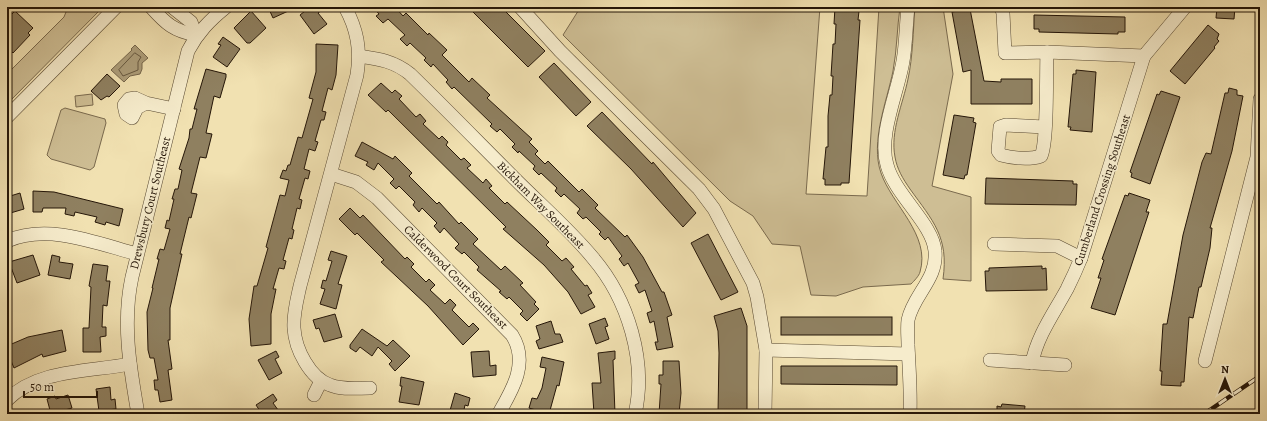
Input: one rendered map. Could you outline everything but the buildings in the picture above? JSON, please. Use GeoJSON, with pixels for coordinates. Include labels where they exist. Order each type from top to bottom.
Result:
{"type":"FeatureCollection","features":[{"type":"Feature","properties":{"kind":"street"},"geometry":{"type":"LineString","coordinates":[[151,7],[162,19],[180,32],[196,35]]}},
{"type":"Feature","properties":{"kind":"street"},"geometry":{"type":"LineString","coordinates":[[172,7],[191,22],[196,35]]}},
{"type":"Feature","properties":{"kind":"street","name":"Drewsbury Court Southeast"},"geometry":{"type":"LineString","coordinates":[[138,414],[130,364],[127,332],[128,304],[137,254],[188,51],[196,35],[210,20],[226,7]]}},
{"type":"Feature","properties":{"kind":"street"},"geometry":{"type":"LineString","coordinates":[[345,7],[357,33],[359,56],[357,75],[300,286],[294,316],[294,330],[298,347],[312,372],[321,381],[338,387],[370,388]]}},
{"type":"Feature","properties":{"kind":"street"},"geometry":{"type":"LineString","coordinates":[[520,7],[560,51],[707,199],[753,283],[761,315],[766,350],[765,414]]}},
{"type":"Feature","properties":{"kind":"street"},"geometry":{"type":"LineString","coordinates":[[908,7],[903,61],[888,123],[885,151],[886,164],[892,179],[930,234],[935,252],[932,273],[913,307],[908,320],[908,354],[911,393],[910,414]]}},
{"type":"Feature","properties":{"kind":"street"},"geometry":{"type":"LineString","coordinates":[[1001,7],[1003,13],[1005,53],[1047,52],[1144,56],[1185,7]]}},
{"type":"Feature","properties":{"kind":"street"},"geometry":{"type":"LineString","coordinates":[[7,117],[42,80],[117,8]]}},
{"type":"Feature","properties":{"kind":"street"},"geometry":{"type":"LineString","coordinates":[[1044,127],[1047,52]]}},
{"type":"Feature","properties":{"kind":"street","name":"Bickham Way Southeast"},"geometry":{"type":"LineString","coordinates":[[359,56],[387,60],[402,67],[593,258],[620,300],[632,332],[636,349],[638,379],[635,414]]}},
{"type":"Feature","properties":{"kind":"street","name":"Cumberland Crossing Southeast"},"geometry":{"type":"LineString","coordinates":[[1032,363],[1034,352],[1042,334],[1082,258],[1144,56]]}},
{"type":"Feature","properties":{"kind":"street"},"geometry":{"type":"LineString","coordinates":[[1205,361],[1257,157],[1260,99]]}},
{"type":"Feature","properties":{"kind":"street"},"geometry":{"type":"LineString","coordinates":[[146,103],[174,109]]}},
{"type":"Feature","properties":{"kind":"street","name":"Calderwood Court Southeast"},"geometry":{"type":"LineString","coordinates":[[331,174],[356,182],[377,198],[512,335],[518,350],[519,372],[512,390],[499,413]]}},
{"type":"Feature","properties":{"kind":"street"},"geometry":{"type":"LineString","coordinates":[[7,241],[28,234],[51,233],[137,254]]}},
{"type":"Feature","properties":{"kind":"street"},"geometry":{"type":"LineString","coordinates":[[994,244],[1057,246],[1082,258]]}},
{"type":"Feature","properties":{"kind":"street"},"geometry":{"type":"LineString","coordinates":[[766,350],[908,354]]}},
{"type":"Feature","properties":{"kind":"street"},"geometry":{"type":"LineString","coordinates":[[990,360],[1065,365]]}},
{"type":"Feature","properties":{"kind":"street"},"geometry":{"type":"LineString","coordinates":[[7,400],[18,390],[38,380],[130,364]]}},
{"type":"Feature","properties":{"kind":"street"},"geometry":{"type":"LineString","coordinates":[[314,395],[321,381]]}},
{"type":"Feature","properties":{"kind":"shaded area"},"geometry":{"type":"Polygon","coordinates":[[[68,7],[103,7],[7,104],[7,74],[64,17],[68,7]]]}},
{"type":"Feature","properties":{"kind":"shaded area"},"geometry":{"type":"Polygon","coordinates":[[[820,7],[806,194],[867,196],[879,7],[900,7],[893,71],[878,135],[877,148],[878,161],[886,185],[909,221],[920,245],[922,258],[919,275],[911,284],[863,287],[836,296],[811,295],[800,246],[772,244],[753,216],[730,201],[563,35],[580,8],[820,7]]]}},
{"type":"Feature","properties":{"kind":"shaded area"},"geometry":{"type":"Polygon","coordinates":[[[915,7],[943,7],[953,74],[932,186],[971,197],[971,281],[943,279],[944,252],[937,230],[932,220],[903,178],[897,166],[895,157],[894,137],[910,70],[915,7]]]}},
{"type":"Feature","properties":{"kind":"shaded area"},"geometry":{"type":"Polygon","coordinates":[[[92,94],[93,105],[76,107],[75,96],[92,94]]]}},
{"type":"Feature","properties":{"kind":"shaded area"},"geometry":{"type":"Polygon","coordinates":[[[65,108],[105,119],[106,123],[94,167],[90,170],[51,159],[47,155],[61,110],[65,108]]]}},
{"type":"Feature","properties":{"kind":"water"},"geometry":{"type":"Polygon","coordinates":[[[135,45],[148,58],[142,63],[140,74],[130,76],[124,82],[111,70],[132,50],[131,49],[135,45]]]}},
{"type":"Feature","properties":{"kind":"railway"},"geometry":{"type":"LineString","coordinates":[[1204,414],[1260,376]]}}]}
